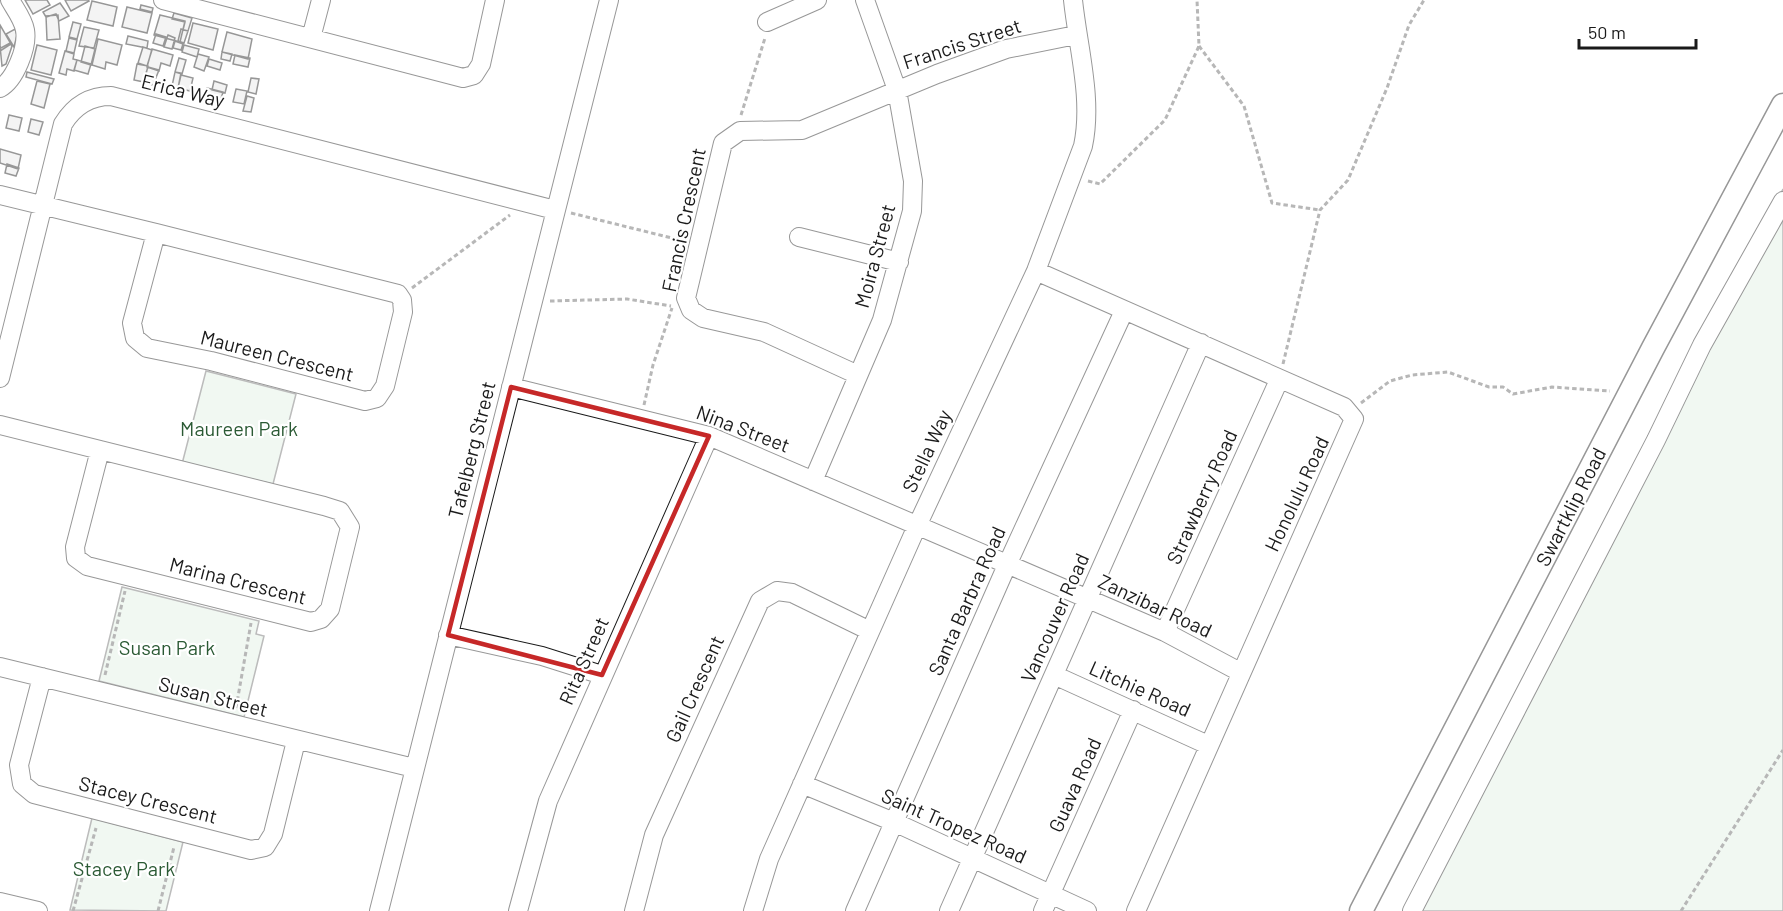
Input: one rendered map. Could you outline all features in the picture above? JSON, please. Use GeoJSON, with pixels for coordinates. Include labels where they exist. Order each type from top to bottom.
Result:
{"type":"FeatureCollection","features":[{"type":"Feature","properties":{"kind":"main road","name":"Swartklip Road"},"geometry":{"type":"LineString","coordinates":[[1361,911],[1627,398],[1783,105]]}},
{"type":"Feature","properties":{"kind":"street"},"geometry":{"type":"LineString","coordinates":[[0,88],[8,83],[16,73],[26,35],[23,22],[10,0]]}},
{"type":"Feature","properties":{"kind":"street"},"geometry":{"type":"LineString","coordinates":[[163,0],[463,78],[474,75],[481,64],[495,0]]}},
{"type":"Feature","properties":{"kind":"street"},"geometry":{"type":"LineString","coordinates":[[310,38],[321,0]]}},
{"type":"Feature","properties":{"kind":"street","name":"Tafelberg Street"},"geometry":{"type":"LineString","coordinates":[[379,911],[511,387],[560,211],[609,0]]}},
{"type":"Feature","properties":{"kind":"street"},"geometry":{"type":"LineString","coordinates":[[767,22],[817,0]]}},
{"type":"Feature","properties":{"kind":"street","name":"Moira Street"},"geometry":{"type":"LineString","coordinates":[[813,481],[886,307],[912,212],[913,193],[897,90],[865,0]]}},
{"type":"Feature","properties":{"kind":"street","name":"Stella Way"},"geometry":{"type":"LineString","coordinates":[[753,911],[769,860],[917,526],[1036,270],[1071,177],[1088,125],[1073,0]]}},
{"type":"Feature","properties":{"kind":"street","name":"Francis Street"},"geometry":{"type":"LineString","coordinates":[[897,90],[1006,49],[1076,35]]}},
{"type":"Feature","properties":{"kind":"street"},"geometry":{"type":"LineString","coordinates":[[740,131],[802,130],[897,90]]}},
{"type":"Feature","properties":{"kind":"street","name":"Erica Way"},"geometry":{"type":"LineString","coordinates":[[0,378],[67,117],[87,100],[111,96],[560,211]]}},
{"type":"Feature","properties":{"kind":"street","name":"Francis Crescent"},"geometry":{"type":"LineString","coordinates":[[740,131],[723,143],[687,298],[691,310],[703,318],[764,332],[858,375]]}},
{"type":"Feature","properties":{"kind":"street","name":"Maureen Crescent"},"geometry":{"type":"LineString","coordinates":[[0,195],[156,233],[398,294],[402,300],[403,312],[385,386],[377,398],[365,401],[211,361],[147,348],[135,338],[132,323],[156,233]]}},
{"type":"Feature","properties":{"kind":"street"},"geometry":{"type":"LineString","coordinates":[[1412,911],[1656,440],[1702,345],[1783,201]]}},
{"type":"Feature","properties":{"kind":"street"},"geometry":{"type":"LineString","coordinates":[[799,237],[899,262]]}},
{"type":"Feature","properties":{"kind":"street"},"geometry":{"type":"LineString","coordinates":[[1036,270],[1351,412]]}},
{"type":"Feature","properties":{"kind":"street","name":"Santa Barbra Road"},"geometry":{"type":"LineString","coordinates":[[855,911],[1007,565],[1124,311]]}},
{"type":"Feature","properties":{"kind":"street","name":"Vancouver Road"},"geometry":{"type":"LineString","coordinates":[[949,911],[1201,343]]}},
{"type":"Feature","properties":{"kind":"street","name":"Strawberry Road"},"geometry":{"type":"LineString","coordinates":[[1165,633],[1279,380]]}},
{"type":"Feature","properties":{"kind":"street","name":"Nina Street"},"geometry":{"type":"LineString","coordinates":[[511,387],[709,436],[917,526]]}},
{"type":"Feature","properties":{"kind":"street","name":"Honolulu Road"},"geometry":{"type":"LineString","coordinates":[[1136,911],[1240,672],[1354,423],[1351,412]]}},
{"type":"Feature","properties":{"kind":"street","name":"Marina Crescent"},"geometry":{"type":"LineString","coordinates":[[0,425],[100,450],[340,512],[350,527],[330,609],[321,619],[311,622],[87,566],[76,558],[75,547],[100,450]]}},
{"type":"Feature","properties":{"kind":"street","name":"Rita Street"},"geometry":{"type":"LineString","coordinates":[[518,911],[548,801],[709,436]]}},
{"type":"Feature","properties":{"kind":"street","name":"Zanzibar Road"},"geometry":{"type":"LineString","coordinates":[[917,526],[1165,633],[1240,672]]}},
{"type":"Feature","properties":{"kind":"street","name":"Gail Crescent"},"geometry":{"type":"LineString","coordinates":[[634,911],[654,835],[760,601],[777,591],[792,593],[870,631]]}},
{"type":"Feature","properties":{"kind":"street"},"geometry":{"type":"LineString","coordinates":[[448,635],[542,656],[602,675]]}},
{"type":"Feature","properties":{"kind":"street","name":"Susan Street"},"geometry":{"type":"LineString","coordinates":[[0,667],[414,768]]}},
{"type":"Feature","properties":{"kind":"street","name":"Litchie Road"},"geometry":{"type":"LineString","coordinates":[[1054,675],[1208,745]]}},
{"type":"Feature","properties":{"kind":"street","name":"Stacey Crescent"},"geometry":{"type":"LineString","coordinates":[[42,677],[19,765],[22,784],[34,794],[252,850],[265,847],[273,834],[296,741]]}},
{"type":"Feature","properties":{"kind":"street","name":"Guava Road"},"geometry":{"type":"LineString","coordinates":[[1047,903],[1133,710]]}},
{"type":"Feature","properties":{"kind":"street","name":"Saint Tropez Road"},"geometry":{"type":"LineString","coordinates":[[802,784],[894,822],[972,859],[1047,903],[1087,911]]}},
{"type":"Feature","properties":{"kind":"street"},"geometry":{"type":"LineString","coordinates":[[0,902],[38,911]]}},
{"type":"Feature","properties":{"kind":"path"},"geometry":{"type":"LineString","coordinates":[[1071,177],[1100,184],[1166,120],[1199,46],[1197,0]]}},
{"type":"Feature","properties":{"kind":"path"},"geometry":{"type":"LineString","coordinates":[[1279,380],[1299,288],[1320,210],[1348,180],[1387,88],[1408,25],[1424,1],[1418,0]]}},
{"type":"Feature","properties":{"kind":"path"},"geometry":{"type":"LineString","coordinates":[[740,131],[742,112],[764,46],[767,22]]}},
{"type":"Feature","properties":{"kind":"path"},"geometry":{"type":"LineString","coordinates":[[1199,46],[1244,106],[1272,203],[1320,210]]}},
{"type":"Feature","properties":{"kind":"path"},"geometry":{"type":"LineString","coordinates":[[560,211],[699,245]]}},
{"type":"Feature","properties":{"kind":"path"},"geometry":{"type":"LineString","coordinates":[[405,291],[418,285],[514,212]]}},
{"type":"Feature","properties":{"kind":"path"},"geometry":{"type":"LineString","coordinates":[[544,299],[627,299],[691,310]]}},
{"type":"Feature","properties":{"kind":"path"},"geometry":{"type":"LineString","coordinates":[[644,412],[653,365],[672,306]]}},
{"type":"Feature","properties":{"kind":"path"},"geometry":{"type":"LineString","coordinates":[[1351,412],[1390,381],[1412,375],[1448,372],[1489,387],[1503,387],[1513,394],[1552,387],[1614,392],[1627,398]]}},
{"type":"Feature","properties":{"kind":"path"},"geometry":{"type":"LineString","coordinates":[[103,683],[129,578]]}},
{"type":"Feature","properties":{"kind":"path"},"geometry":{"type":"LineString","coordinates":[[235,717],[254,609]]}},
{"type":"Feature","properties":{"kind":"path"},"geometry":{"type":"LineString","coordinates":[[1681,911],[1783,750]]}},
{"type":"Feature","properties":{"kind":"path"},"geometry":{"type":"LineString","coordinates":[[73,911],[101,811]]}},
{"type":"Feature","properties":{"kind":"path"},"geometry":{"type":"LineString","coordinates":[[158,911],[179,831]]}},
{"type":"Feature","properties":{"kind":"highlighted area"},"geometry":{"type":"Polygon","coordinates":[[[511,387],[709,436],[602,675],[448,635],[511,387]]]}},
{"type":"Feature","properties":{"kind":"green space"},"geometry":{"type":"Polygon","coordinates":[[[1783,189],[1783,911],[1408,911],[1704,336],[1783,189]]]}},
{"type":"Feature","properties":{"kind":"green space","name":"Maureen Park"},"geometry":{"type":"Polygon","coordinates":[[[206,371],[296,394],[273,484],[182,464],[206,371]]]}},
{"type":"Feature","properties":{"kind":"green space","name":"Susan Park"},"geometry":{"type":"Polygon","coordinates":[[[122,587],[259,621],[256,634],[264,636],[244,717],[99,681],[122,587]]]}},
{"type":"Feature","properties":{"kind":"green space","name":"Stacey Park"},"geometry":{"type":"Polygon","coordinates":[[[92,818],[183,842],[166,911],[70,910],[92,818]]]}},
{"type":"Feature","properties":{"kind":"building"},"geometry":{"type":"Polygon","coordinates":[[[25,0],[47,0],[50,5],[33,14],[25,0]]]}},
{"type":"Feature","properties":{"kind":"building"},"geometry":{"type":"Polygon","coordinates":[[[65,0],[88,0],[89,1],[71,11],[65,0]]]}},
{"type":"Feature","properties":{"kind":"building"},"geometry":{"type":"Polygon","coordinates":[[[92,1],[117,7],[113,26],[87,20],[92,1]]]}},
{"type":"Feature","properties":{"kind":"building"},"geometry":{"type":"Polygon","coordinates":[[[60,3],[69,16],[59,21],[56,14],[46,17],[43,12],[60,3]]]}},
{"type":"Feature","properties":{"kind":"building"},"geometry":{"type":"Polygon","coordinates":[[[141,5],[153,8],[152,12],[140,9],[141,5]]]}},
{"type":"Feature","properties":{"kind":"building"},"geometry":{"type":"Polygon","coordinates":[[[127,7],[152,13],[147,33],[122,27],[127,7]]]}},
{"type":"Feature","properties":{"kind":"building"},"geometry":{"type":"Polygon","coordinates":[[[174,13],[192,18],[188,31],[183,30],[185,22],[172,19],[174,13]]]}},
{"type":"Feature","properties":{"kind":"building"},"geometry":{"type":"Polygon","coordinates":[[[58,15],[60,39],[47,40],[46,16],[58,15]]]}},
{"type":"Feature","properties":{"kind":"building"},"geometry":{"type":"Polygon","coordinates":[[[160,15],[185,21],[180,42],[154,35],[160,15]]]}},
{"type":"Feature","properties":{"kind":"building"},"geometry":{"type":"Polygon","coordinates":[[[73,22],[81,24],[77,39],[69,37],[73,22]]]}},
{"type":"Feature","properties":{"kind":"building"},"geometry":{"type":"Polygon","coordinates":[[[193,23],[218,29],[213,50],[188,43],[193,23]]]}},
{"type":"Feature","properties":{"kind":"building"},"geometry":{"type":"Polygon","coordinates":[[[0,25],[11,44],[0,51],[0,25]]]}},
{"type":"Feature","properties":{"kind":"building"},"geometry":{"type":"Polygon","coordinates":[[[84,27],[99,30],[94,48],[79,46],[84,27]]]}},
{"type":"Feature","properties":{"kind":"building"},"geometry":{"type":"Polygon","coordinates":[[[15,29],[17,35],[14,47],[6,34],[15,29]]]}},
{"type":"Feature","properties":{"kind":"building"},"geometry":{"type":"Polygon","coordinates":[[[181,29],[188,31],[184,43],[178,41],[181,29]]]}},
{"type":"Feature","properties":{"kind":"building"},"geometry":{"type":"Polygon","coordinates":[[[227,32],[252,39],[248,59],[222,52],[227,32]]]}},
{"type":"Feature","properties":{"kind":"building"},"geometry":{"type":"Polygon","coordinates":[[[156,34],[166,37],[163,46],[153,43],[156,34]]]}},
{"type":"Feature","properties":{"kind":"building"},"geometry":{"type":"Polygon","coordinates":[[[168,35],[175,38],[172,49],[164,47],[168,35]]]}},
{"type":"Feature","properties":{"kind":"building"},"geometry":{"type":"Polygon","coordinates":[[[128,36],[148,41],[147,48],[126,44],[128,36]]]}},
{"type":"Feature","properties":{"kind":"building"},"geometry":{"type":"Polygon","coordinates":[[[69,38],[77,40],[74,53],[66,51],[69,38]]]}},
{"type":"Feature","properties":{"kind":"building"},"geometry":{"type":"Polygon","coordinates":[[[98,39],[122,45],[117,65],[106,62],[105,69],[92,65],[98,39]]]}},
{"type":"Feature","properties":{"kind":"building"},"geometry":{"type":"Polygon","coordinates":[[[175,41],[183,44],[181,50],[173,48],[175,41]]]}},
{"type":"Feature","properties":{"kind":"building"},"geometry":{"type":"Polygon","coordinates":[[[10,43],[12,46],[6,64],[2,66],[0,46],[1,48],[10,43]]]}},
{"type":"Feature","properties":{"kind":"building"},"geometry":{"type":"Polygon","coordinates":[[[37,45],[57,50],[51,75],[31,70],[37,45]]]}},
{"type":"Feature","properties":{"kind":"building"},"geometry":{"type":"Polygon","coordinates":[[[184,45],[199,49],[197,57],[182,52],[184,45]]]}},
{"type":"Feature","properties":{"kind":"building"},"geometry":{"type":"Polygon","coordinates":[[[85,46],[95,49],[91,65],[81,62],[85,46]]]}},
{"type":"Feature","properties":{"kind":"building"},"geometry":{"type":"Polygon","coordinates":[[[143,47],[152,50],[147,66],[138,63],[143,47]]]}},
{"type":"Feature","properties":{"kind":"building"},"geometry":{"type":"Polygon","coordinates":[[[152,49],[173,55],[170,66],[161,63],[159,71],[147,67],[152,49]]]}},
{"type":"Feature","properties":{"kind":"building"},"geometry":{"type":"Polygon","coordinates":[[[65,51],[74,54],[73,59],[77,60],[74,71],[67,69],[66,75],[59,73],[65,51]]]}},
{"type":"Feature","properties":{"kind":"building"},"geometry":{"type":"Polygon","coordinates":[[[222,52],[232,54],[230,61],[221,59],[222,52]]]}},
{"type":"Feature","properties":{"kind":"building"},"geometry":{"type":"Polygon","coordinates":[[[198,54],[209,57],[204,71],[194,67],[198,54]]]}},
{"type":"Feature","properties":{"kind":"building"},"geometry":{"type":"Polygon","coordinates":[[[235,55],[250,58],[248,67],[233,64],[235,55]]]}},
{"type":"Feature","properties":{"kind":"building"},"geometry":{"type":"Polygon","coordinates":[[[179,58],[186,60],[182,74],[175,72],[179,58]]]}},
{"type":"Feature","properties":{"kind":"building"},"geometry":{"type":"Polygon","coordinates":[[[209,59],[222,63],[220,70],[207,66],[209,59]]]}},
{"type":"Feature","properties":{"kind":"building"},"geometry":{"type":"Polygon","coordinates":[[[77,60],[91,64],[88,74],[74,70],[77,60]]]}},
{"type":"Feature","properties":{"kind":"building"},"geometry":{"type":"Polygon","coordinates":[[[137,64],[148,66],[144,82],[134,80],[137,64]]]}},
{"type":"Feature","properties":{"kind":"building"},"geometry":{"type":"Polygon","coordinates":[[[148,67],[159,70],[153,85],[143,82],[148,67]]]}},
{"type":"Feature","properties":{"kind":"building"},"geometry":{"type":"Polygon","coordinates":[[[27,72],[54,79],[52,84],[26,77],[27,72]]]}},
{"type":"Feature","properties":{"kind":"building"},"geometry":{"type":"Polygon","coordinates":[[[175,72],[181,73],[178,88],[172,86],[175,72]]]}},
{"type":"Feature","properties":{"kind":"building"},"geometry":{"type":"Polygon","coordinates":[[[181,75],[193,78],[190,91],[178,88],[181,75]]]}},
{"type":"Feature","properties":{"kind":"building"},"geometry":{"type":"Polygon","coordinates":[[[251,78],[259,79],[256,94],[248,92],[251,78]]]}},
{"type":"Feature","properties":{"kind":"building"},"geometry":{"type":"Polygon","coordinates":[[[37,81],[50,84],[44,108],[31,104],[37,81]]]}},
{"type":"Feature","properties":{"kind":"building"},"geometry":{"type":"Polygon","coordinates":[[[214,81],[227,85],[225,93],[212,90],[214,81]]]}},
{"type":"Feature","properties":{"kind":"building"},"geometry":{"type":"Polygon","coordinates":[[[207,88],[223,92],[220,102],[204,98],[207,88]]]}},
{"type":"Feature","properties":{"kind":"building"},"geometry":{"type":"Polygon","coordinates":[[[236,89],[247,91],[244,104],[233,102],[236,89]]]}},
{"type":"Feature","properties":{"kind":"building"},"geometry":{"type":"Polygon","coordinates":[[[247,96],[254,98],[251,112],[243,111],[247,96]]]}},
{"type":"Feature","properties":{"kind":"building"},"geometry":{"type":"Polygon","coordinates":[[[9,115],[22,118],[19,131],[6,128],[9,115]]]}},
{"type":"Feature","properties":{"kind":"building"},"geometry":{"type":"Polygon","coordinates":[[[31,119],[43,122],[39,135],[28,132],[31,119]]]}},
{"type":"Feature","properties":{"kind":"building"},"geometry":{"type":"Polygon","coordinates":[[[0,149],[21,155],[18,169],[0,163],[0,149]]]}},
{"type":"Feature","properties":{"kind":"building"},"geometry":{"type":"Polygon","coordinates":[[[7,164],[19,168],[16,176],[5,173],[7,164]]]}}]}
